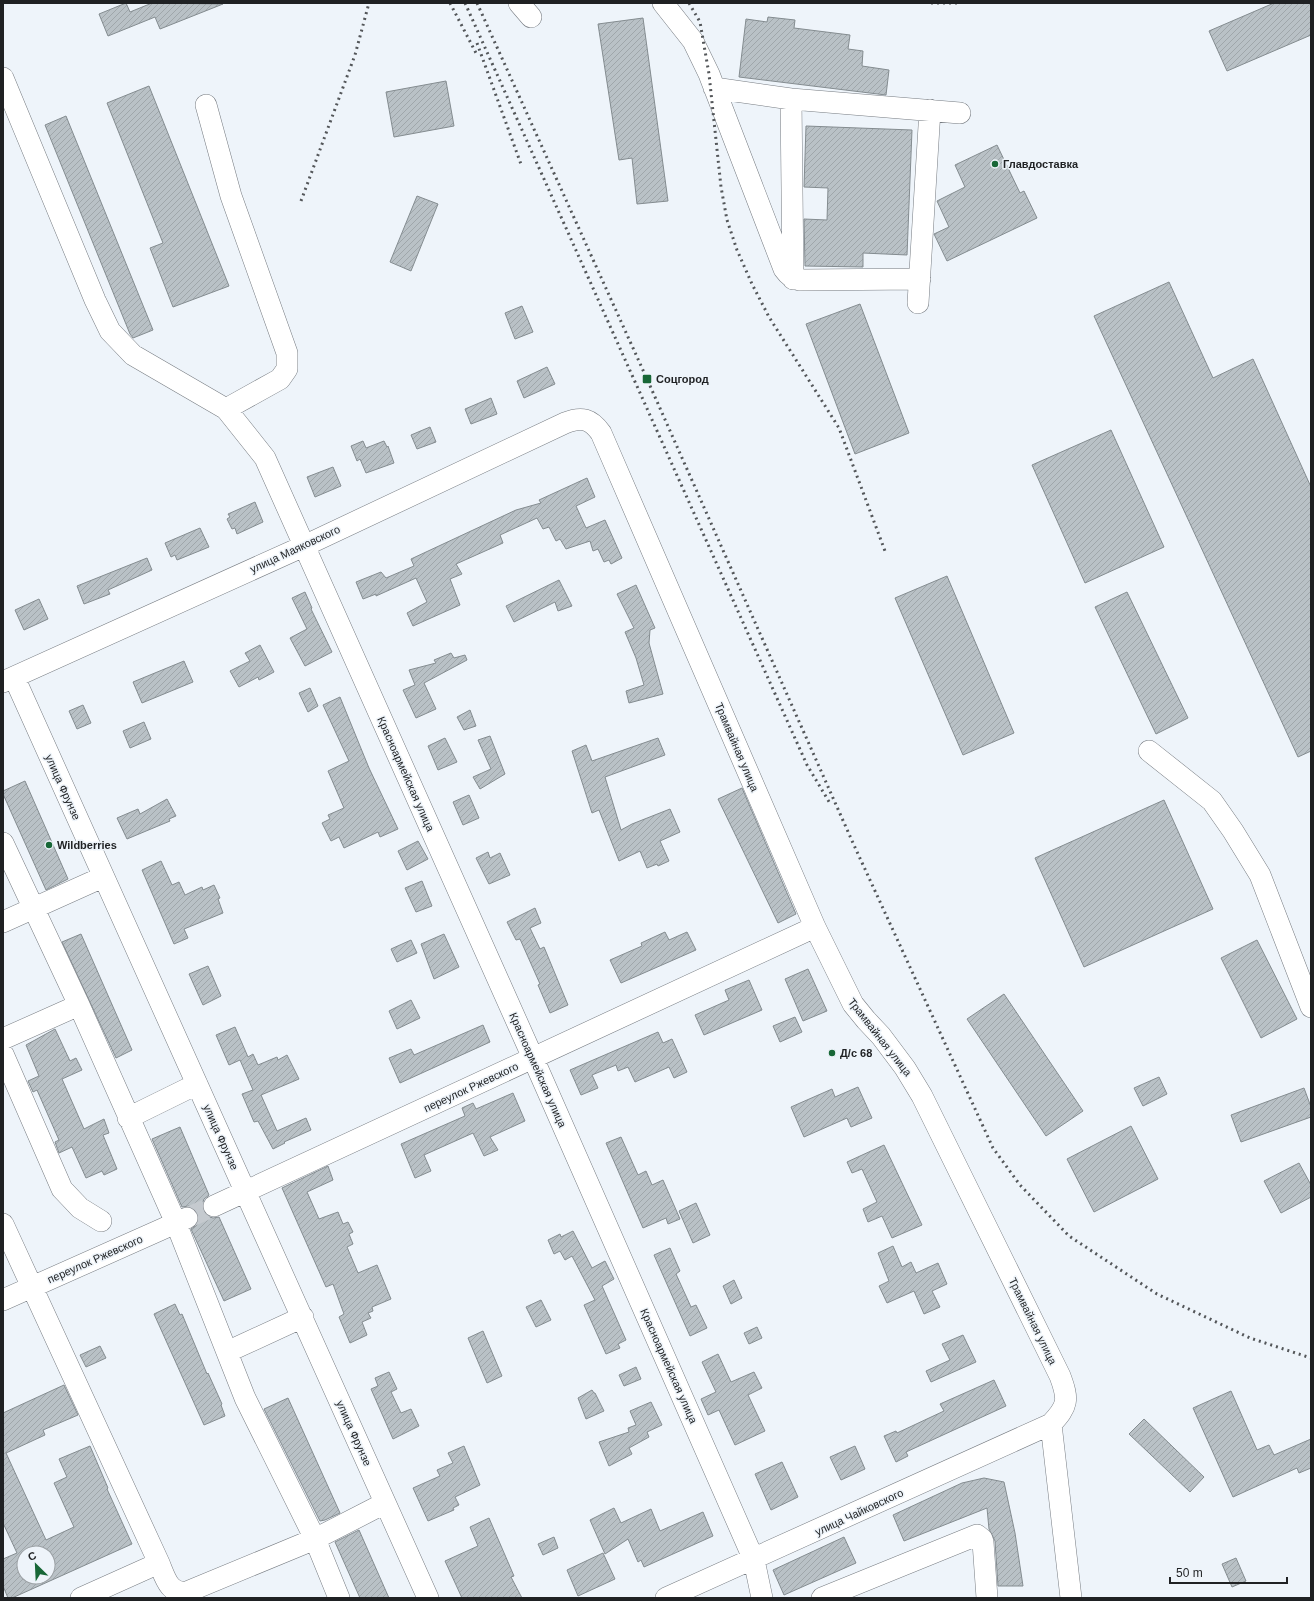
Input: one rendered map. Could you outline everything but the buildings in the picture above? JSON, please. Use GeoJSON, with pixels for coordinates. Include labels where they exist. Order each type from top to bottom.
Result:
{"type":"FeatureCollection","features":[{"type":"Feature","properties":{"kind":"street"},"geometry":{"type":"LineString","coordinates":[[663,3],[693,41],[714,88],[784,269],[793,279],[920,280]]}},
{"type":"Feature","properties":{"kind":"street"},"geometry":{"type":"LineString","coordinates":[[3,78],[95,300],[110,331],[133,355],[226,409],[280,380],[287,368],[287,354],[231,196],[206,105]]}},
{"type":"Feature","properties":{"kind":"street"},"geometry":{"type":"LineString","coordinates":[[714,88],[792,99],[960,113]]}},
{"type":"Feature","properties":{"kind":"street"},"geometry":{"type":"LineString","coordinates":[[792,99],[793,279]]}},
{"type":"Feature","properties":{"kind":"street"},"geometry":{"type":"LineString","coordinates":[[918,303],[930,110]]}},
{"type":"Feature","properties":{"kind":"street","name":"Красноармейская улица"},"geometry":{"type":"LineString","coordinates":[[226,409],[265,458],[533,1058],[754,1560],[762,1598]]}},
{"type":"Feature","properties":{"kind":"street","name":"улица Маяковского"},"geometry":{"type":"LineString","coordinates":[[9,679],[304,546],[576,418],[587,419]]}},
{"type":"Feature","properties":{"kind":"street","name":"Трамвайная улица"},"geometry":{"type":"LineString","coordinates":[[587,419],[595,425],[601,433],[815,927],[853,1004],[881,1036],[905,1068],[922,1096],[1060,1376],[1065,1388],[1065,1403],[1063,1411],[1051,1424]]}},
{"type":"Feature","properties":{"kind":"street","name":"улица Фрунзе"},"geometry":{"type":"LineString","coordinates":[[9,679],[103,877],[303,1317],[428,1598]]}},
{"type":"Feature","properties":{"kind":"street"},"geometry":{"type":"LineString","coordinates":[[1149,751],[1212,801],[1233,831],[1260,875],[1311,1007]]}},
{"type":"Feature","properties":{"kind":"street"},"geometry":{"type":"LineString","coordinates":[[3,843],[79,1005],[128,1118],[181,1221],[227,1352],[245,1398],[315,1539],[339,1598]]}},
{"type":"Feature","properties":{"kind":"street"},"geometry":{"type":"LineString","coordinates":[[3,922],[103,877]]}},
{"type":"Feature","properties":{"kind":"street","name":"переулок Ржевского"},"geometry":{"type":"LineString","coordinates":[[214,1206],[246,1193],[815,927]]}},
{"type":"Feature","properties":{"kind":"street"},"geometry":{"type":"LineString","coordinates":[[3,1039],[79,1005]]}},
{"type":"Feature","properties":{"kind":"street"},"geometry":{"type":"LineString","coordinates":[[3,1054],[62,1189],[80,1208],[101,1221]]}},
{"type":"Feature","properties":{"kind":"street"},"geometry":{"type":"LineString","coordinates":[[128,1118],[197,1084]]}},
{"type":"Feature","properties":{"kind":"street","name":"переулок Ржевского"},"geometry":{"type":"LineString","coordinates":[[3,1300],[181,1221]]}},
{"type":"Feature","properties":{"kind":"street"},"geometry":{"type":"LineString","coordinates":[[3,1224],[10,1255],[31,1288],[158,1563],[172,1589],[182,1592],[315,1539],[385,1503]]}},
{"type":"Feature","properties":{"kind":"street"},"geometry":{"type":"LineString","coordinates":[[227,1352],[303,1317]]}},
{"type":"Feature","properties":{"kind":"street"},"geometry":{"type":"LineString","coordinates":[[1051,1424],[1071,1598]]}},
{"type":"Feature","properties":{"kind":"street","name":"улица Чайковского"},"geometry":{"type":"LineString","coordinates":[[666,1598],[754,1560],[1051,1424]]}},
{"type":"Feature","properties":{"kind":"street"},"geometry":{"type":"LineString","coordinates":[[831,1596],[977,1535],[983,1542],[987,1598]]}},
{"type":"Feature","properties":{"kind":"street"},"geometry":{"type":"LineString","coordinates":[[81,1598],[158,1563]]}},
{"type":"Feature","properties":{"kind":"tunnel"},"geometry":{"type":"LineString","coordinates":[[187,1218],[214,1206]]}},
{"type":"Feature","properties":{"kind":"railway"},"geometry":{"type":"LineString","coordinates":[[301,201],[355,55],[369,3]]}},
{"type":"Feature","properties":{"kind":"railway"},"geometry":{"type":"LineString","coordinates":[[450,3],[476,53]]}},
{"type":"Feature","properties":{"kind":"railway"},"geometry":{"type":"LineString","coordinates":[[465,3],[807,765],[831,805]]}},
{"type":"Feature","properties":{"kind":"railway"},"geometry":{"type":"LineString","coordinates":[[477,3],[647,379],[853,843],[993,1148],[1020,1185],[1069,1236],[1157,1294],[1250,1338],[1311,1358]]}},
{"type":"Feature","properties":{"kind":"railway"},"geometry":{"type":"LineString","coordinates":[[689,3],[700,22],[709,74],[721,187],[727,220],[737,250],[769,317],[839,428],[885,551]]}},
{"type":"Feature","properties":{"kind":"railway"},"geometry":{"type":"LineString","coordinates":[[931,3],[958,3]]}},
{"type":"Feature","properties":{"kind":"railway"},"geometry":{"type":"LineString","coordinates":[[477,43],[522,167]]}},
{"type":"Feature","properties":{"kind":"place","name":"Главдоставка"},"geometry":{"type":"Point","coordinates":[995,164]}},
{"type":"Feature","properties":{"kind":"place","name":"Соцгород"},"geometry":{"type":"Point","coordinates":[647,379]}},
{"type":"Feature","properties":{"kind":"place","name":"Wildberries"},"geometry":{"type":"Point","coordinates":[49,845]}},
{"type":"Feature","properties":{"kind":"place","name":"Д/с 68"},"geometry":{"type":"Point","coordinates":[832,1053]}}]}
